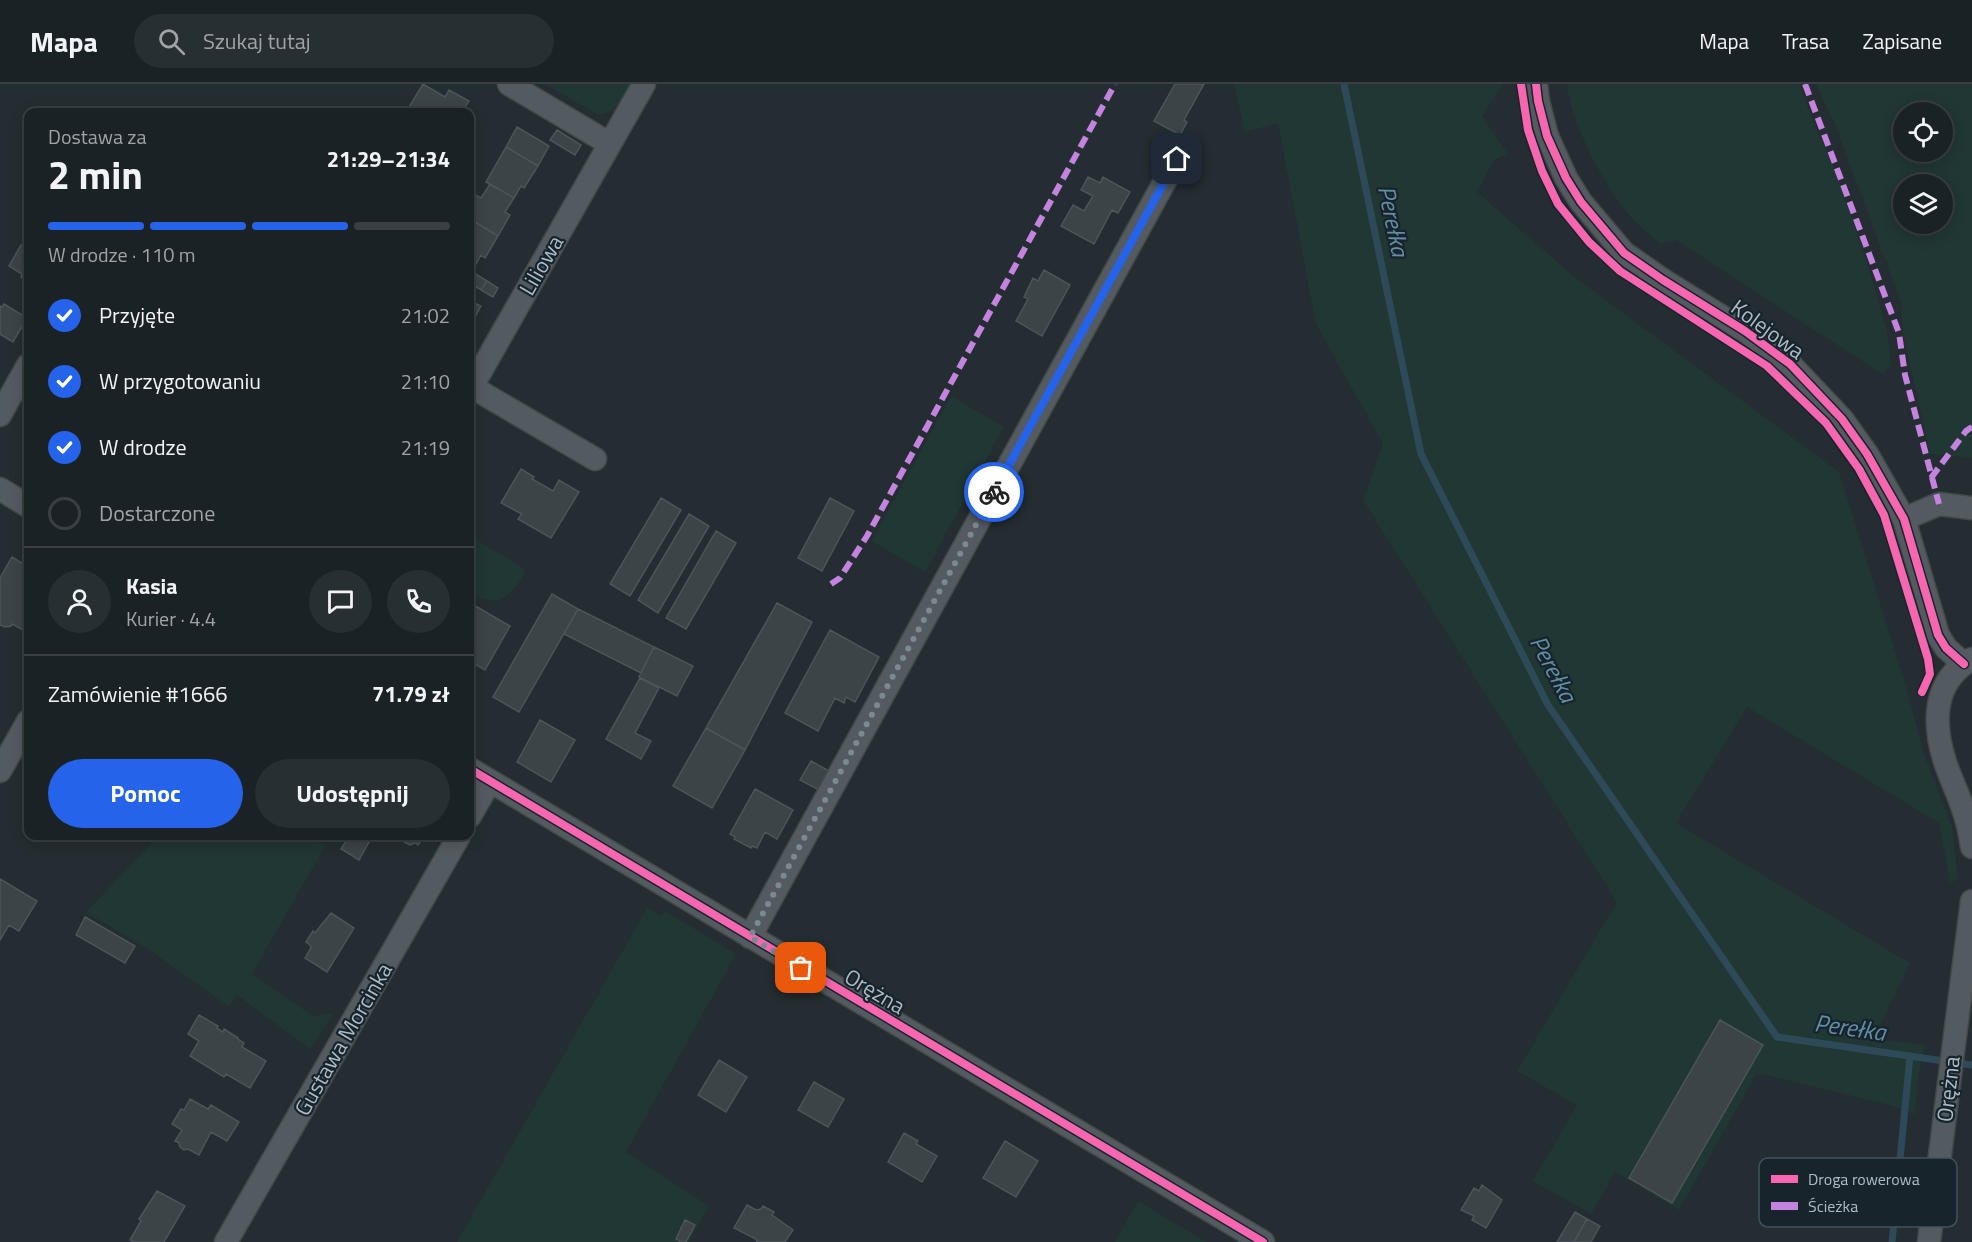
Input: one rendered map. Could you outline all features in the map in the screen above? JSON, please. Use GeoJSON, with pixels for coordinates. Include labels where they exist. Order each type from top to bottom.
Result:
{"type":"FeatureCollection","features":[{"type":"Feature","properties":{"kind":"street"},"geometry":{"type":"LineString","coordinates":[[509,84],[610,144]]}},
{"type":"Feature","properties":{"kind":"street","name":"Liliowa"},"geometry":{"type":"LineString","coordinates":[[474,381],[644,84]]}},
{"type":"Feature","properties":{"kind":"street","name":"Kolejowa"},"geometry":{"type":"LineString","coordinates":[[1536,84],[1547,136],[1566,178],[1601,228],[1624,253],[1745,331],[1790,364],[1842,419],[1867,454],[1904,519],[1938,635],[1946,648],[1968,662]]}},
{"type":"Feature","properties":{"kind":"street"},"geometry":{"type":"LineString","coordinates":[[750,937],[1177,159]]}},
{"type":"Feature","properties":{"kind":"street"},"geometry":{"type":"LineString","coordinates":[[0,415],[24,372]]}},
{"type":"Feature","properties":{"kind":"street","name":"Liliowa"},"geometry":{"type":"LineString","coordinates":[[474,390],[595,459]]}},
{"type":"Feature","properties":{"kind":"street"},"geometry":{"type":"LineString","coordinates":[[0,489],[24,504]]}},
{"type":"Feature","properties":{"kind":"street"},"geometry":{"type":"LineString","coordinates":[[1904,519],[1939,504],[1972,508]]}},
{"type":"Feature","properties":{"kind":"street"},"geometry":{"type":"LineString","coordinates":[[1968,662],[1951,676],[1945,687],[1939,699],[1938,721],[1945,761],[1962,805],[1972,846]]}},
{"type":"Feature","properties":{"kind":"street"},"geometry":{"type":"LineString","coordinates":[[0,771],[24,728]]}},
{"type":"Feature","properties":{"kind":"street","name":"Orężna"},"geometry":{"type":"LineString","coordinates":[[474,771],[1263,1242]]}},
{"type":"Feature","properties":{"kind":"street"},"geometry":{"type":"LineString","coordinates":[[474,809],[490,781]]}},
{"type":"Feature","properties":{"kind":"street","name":"Gustawa Morcinka"},"geometry":{"type":"LineString","coordinates":[[226,1242],[457,840]]}},
{"type":"Feature","properties":{"kind":"street","name":"Orężna"},"geometry":{"type":"LineString","coordinates":[[1940,1158],[1972,901]]}},
{"type":"Feature","properties":{"kind":"street","name":"Orężna"},"geometry":{"type":"LineString","coordinates":[[1929,1242],[1931,1227]]}},
{"type":"Feature","properties":{"kind":"green space"},"geometry":{"type":"Polygon","coordinates":[[[545,84],[631,84],[615,110],[598,115],[545,84]]]}},
{"type":"Feature","properties":{"kind":"green space"},"geometry":{"type":"Polygon","coordinates":[[[1234,84],[1503,84],[1482,116],[1508,154],[1494,160],[1477,192],[1577,279],[1839,472],[1904,680],[1924,754],[1952,827],[1958,879],[1950,883],[1939,823],[1747,707],[1676,823],[1910,963],[1874,1039],[1925,1045],[1918,1078],[1915,1114],[1890,1105],[1757,1073],[1679,1210],[1615,1172],[1591,1214],[1533,1181],[1577,1105],[1517,1071],[1617,902],[1363,500],[1383,444],[1316,324],[1278,123],[1245,132],[1234,84]]]}},
{"type":"Feature","properties":{"kind":"green space"},"geometry":{"type":"Polygon","coordinates":[[[1567,84],[1799,84],[1836,172],[1868,266],[1887,331],[1891,365],[1882,374],[1676,240],[1660,244],[1620,204],[1600,172],[1582,135],[1567,84]]]}},
{"type":"Feature","properties":{"kind":"green space"},"geometry":{"type":"Polygon","coordinates":[[[1816,84],[1972,84],[1972,458],[1930,454],[1903,333],[1901,303],[1836,127],[1816,84]]]}},
{"type":"Feature","properties":{"kind":"green space"},"geometry":{"type":"Polygon","coordinates":[[[951,396],[1004,427],[925,572],[872,541],[951,396]]]}},
{"type":"Feature","properties":{"kind":"green space"},"geometry":{"type":"Polygon","coordinates":[[[474,538],[525,569],[515,588],[498,601],[480,599],[474,595],[474,538]]]}},
{"type":"Feature","properties":{"kind":"green space"},"geometry":{"type":"Polygon","coordinates":[[[155,840],[314,840],[325,846],[252,974],[313,1016],[334,1013],[310,1049],[237,995],[229,1007],[151,951],[86,912],[155,840]]]}},
{"type":"Feature","properties":{"kind":"green space"},"geometry":{"type":"Polygon","coordinates":[[[647,908],[662,916],[665,911],[736,954],[626,1152],[709,1206],[689,1242],[457,1242],[647,908]]]}},
{"type":"Feature","properties":{"kind":"green space"},"geometry":{"type":"Polygon","coordinates":[[[1138,1201],[1206,1242],[1115,1242],[1138,1201]]]}},
{"type":"Feature","properties":{"kind":"building"},"geometry":{"type":"Polygon","coordinates":[[[423,84],[445,97],[449,90],[469,101],[465,108],[408,108],[423,84]]]}},
{"type":"Feature","properties":{"kind":"building"},"geometry":{"type":"Polygon","coordinates":[[[1175,84],[1204,84],[1184,120],[1187,122],[1180,135],[1154,121],[1175,84]]]}},
{"type":"Feature","properties":{"kind":"building"},"geometry":{"type":"Polygon","coordinates":[[[517,127],[549,146],[538,166],[506,147],[517,127]]]}},
{"type":"Feature","properties":{"kind":"building"},"geometry":{"type":"Polygon","coordinates":[[[557,130],[581,145],[575,155],[550,140],[557,130]]]}},
{"type":"Feature","properties":{"kind":"building"},"geometry":{"type":"Polygon","coordinates":[[[506,147],[538,166],[524,188],[521,186],[514,198],[486,182],[506,147]]]}},
{"type":"Feature","properties":{"kind":"building"},"geometry":{"type":"Polygon","coordinates":[[[1088,177],[1100,183],[1103,177],[1130,192],[1118,213],[1112,210],[1094,244],[1061,226],[1073,205],[1084,211],[1093,196],[1081,190],[1088,177]]]}},
{"type":"Feature","properties":{"kind":"building"},"geometry":{"type":"Polygon","coordinates":[[[490,184],[514,198],[505,212],[510,215],[498,236],[474,221],[474,194],[481,198],[490,184]]]}},
{"type":"Feature","properties":{"kind":"building"},"geometry":{"type":"Polygon","coordinates":[[[474,221],[498,236],[485,258],[481,255],[476,264],[474,263],[474,221]]]}},
{"type":"Feature","properties":{"kind":"building"},"geometry":{"type":"Polygon","coordinates":[[[21,245],[24,247],[24,279],[21,277],[22,274],[9,266],[21,245]]]}},
{"type":"Feature","properties":{"kind":"building"},"geometry":{"type":"Polygon","coordinates":[[[1044,270],[1070,285],[1042,336],[1016,321],[1028,299],[1024,297],[1033,278],[1038,281],[1044,270]]]}},
{"type":"Feature","properties":{"kind":"building"},"geometry":{"type":"Polygon","coordinates":[[[474,273],[487,281],[481,290],[474,286],[474,273]]]}},
{"type":"Feature","properties":{"kind":"building"},"geometry":{"type":"Polygon","coordinates":[[[487,281],[498,288],[493,297],[481,290],[487,281]]]}},
{"type":"Feature","properties":{"kind":"building"},"geometry":{"type":"Polygon","coordinates":[[[474,303],[481,306],[474,319],[474,303]]]}},
{"type":"Feature","properties":{"kind":"building"},"geometry":{"type":"Polygon","coordinates":[[[4,304],[24,316],[24,323],[13,342],[0,334],[0,306],[4,304]]]}},
{"type":"Feature","properties":{"kind":"building"},"geometry":{"type":"Polygon","coordinates":[[[521,469],[534,477],[532,479],[553,491],[559,480],[579,492],[551,538],[518,519],[522,514],[501,503],[521,469]]]}},
{"type":"Feature","properties":{"kind":"building"},"geometry":{"type":"Polygon","coordinates":[[[661,498],[681,510],[630,596],[610,584],[661,498]]]}},
{"type":"Feature","properties":{"kind":"building"},"geometry":{"type":"Polygon","coordinates":[[[830,498],[854,511],[822,571],[798,558],[830,498]]]}},
{"type":"Feature","properties":{"kind":"building"},"geometry":{"type":"Polygon","coordinates":[[[689,514],[709,526],[658,613],[638,600],[689,514]]]}},
{"type":"Feature","properties":{"kind":"building"},"geometry":{"type":"Polygon","coordinates":[[[716,531],[736,543],[686,629],[666,618],[716,531]]]}},
{"type":"Feature","properties":{"kind":"building"},"geometry":{"type":"Polygon","coordinates":[[[12,557],[24,564],[23,630],[12,624],[5,627],[0,625],[0,578],[12,557]]]}},
{"type":"Feature","properties":{"kind":"building"},"geometry":{"type":"Polygon","coordinates":[[[552,594],[578,609],[519,712],[493,697],[552,594]]]}},
{"type":"Feature","properties":{"kind":"building"},"geometry":{"type":"Polygon","coordinates":[[[777,603],[812,622],[745,750],[706,728],[777,603]]]}},
{"type":"Feature","properties":{"kind":"building"},"geometry":{"type":"Polygon","coordinates":[[[474,605],[510,626],[485,670],[474,663],[474,605]]]}},
{"type":"Feature","properties":{"kind":"building"},"geometry":{"type":"Polygon","coordinates":[[[578,609],[654,647],[641,673],[564,634],[578,609]]]}},
{"type":"Feature","properties":{"kind":"building"},"geometry":{"type":"Polygon","coordinates":[[[830,630],[879,657],[855,702],[846,697],[844,703],[835,698],[818,731],[785,713],[830,630]]]}},
{"type":"Feature","properties":{"kind":"building"},"geometry":{"type":"Polygon","coordinates":[[[654,647],[693,666],[677,696],[639,677],[654,647]]]}},
{"type":"Feature","properties":{"kind":"building"},"geometry":{"type":"Polygon","coordinates":[[[640,678],[659,688],[635,733],[651,741],[641,759],[606,739],[640,678]]]}},
{"type":"Feature","properties":{"kind":"building"},"geometry":{"type":"Polygon","coordinates":[[[540,720],[575,740],[551,782],[517,762],[540,720]]]}},
{"type":"Feature","properties":{"kind":"building"},"geometry":{"type":"Polygon","coordinates":[[[706,728],[745,750],[712,808],[673,786],[706,728]]]}},
{"type":"Feature","properties":{"kind":"building"},"geometry":{"type":"Polygon","coordinates":[[[811,761],[829,771],[819,790],[800,780],[811,761]]]}},
{"type":"Feature","properties":{"kind":"building"},"geometry":{"type":"Polygon","coordinates":[[[755,789],[793,810],[777,839],[765,832],[757,848],[752,846],[751,848],[734,839],[735,837],[730,834],[755,789]]]}},
{"type":"Feature","properties":{"kind":"building"},"geometry":{"type":"Polygon","coordinates":[[[347,840],[369,842],[359,860],[341,849],[347,840]]]}},
{"type":"Feature","properties":{"kind":"building"},"geometry":{"type":"Polygon","coordinates":[[[403,840],[421,840],[418,845],[403,840]]]}},
{"type":"Feature","properties":{"kind":"building"},"geometry":{"type":"Polygon","coordinates":[[[0,879],[37,901],[19,931],[9,925],[0,940],[0,879]]]}},
{"type":"Feature","properties":{"kind":"building"},"geometry":{"type":"Polygon","coordinates":[[[331,913],[354,928],[327,972],[305,958],[311,948],[306,942],[313,931],[315,933],[331,913]]]}},
{"type":"Feature","properties":{"kind":"building"},"geometry":{"type":"Polygon","coordinates":[[[85,917],[135,946],[125,963],[76,935],[85,917]]]}},
{"type":"Feature","properties":{"kind":"building"},"geometry":{"type":"Polygon","coordinates":[[[199,1015],[218,1026],[217,1028],[223,1032],[224,1029],[238,1038],[244,1043],[242,1047],[266,1061],[250,1088],[226,1074],[224,1077],[190,1056],[199,1041],[188,1034],[199,1015]]]}},
{"type":"Feature","properties":{"kind":"building"},"geometry":{"type":"Polygon","coordinates":[[[1720,1020],[1763,1045],[1672,1203],[1629,1178],[1720,1020]]]}},
{"type":"Feature","properties":{"kind":"building"},"geometry":{"type":"Polygon","coordinates":[[[719,1060],[747,1077],[726,1112],[698,1095],[719,1060]]]}},
{"type":"Feature","properties":{"kind":"building"},"geometry":{"type":"Polygon","coordinates":[[[814,1082],[844,1099],[828,1127],[798,1110],[814,1082]]]}},
{"type":"Feature","properties":{"kind":"building"},"geometry":{"type":"Polygon","coordinates":[[[190,1099],[208,1109],[211,1105],[239,1122],[227,1141],[211,1132],[199,1155],[180,1147],[175,1141],[182,1130],[172,1124],[190,1099]]]}},
{"type":"Feature","properties":{"kind":"building"},"geometry":{"type":"Polygon","coordinates":[[[904,1133],[918,1141],[916,1144],[937,1156],[922,1182],[888,1162],[904,1133]]]}},
{"type":"Feature","properties":{"kind":"building"},"geometry":{"type":"Polygon","coordinates":[[[1005,1141],[1038,1161],[1016,1197],[983,1178],[1005,1141]]]}},
{"type":"Feature","properties":{"kind":"building"},"geometry":{"type":"Polygon","coordinates":[[[1482,1185],[1502,1200],[1486,1228],[1472,1220],[1474,1216],[1461,1210],[1474,1188],[1479,1191],[1482,1185]]]}},
{"type":"Feature","properties":{"kind":"building"},"geometry":{"type":"Polygon","coordinates":[[[157,1191],[185,1206],[164,1242],[130,1240],[141,1221],[139,1219],[157,1191]]]}},
{"type":"Feature","properties":{"kind":"building"},"geometry":{"type":"Polygon","coordinates":[[[747,1205],[756,1210],[763,1206],[774,1212],[772,1215],[793,1230],[785,1242],[757,1242],[756,1239],[734,1228],[747,1205]]]}},
{"type":"Feature","properties":{"kind":"building"},"geometry":{"type":"Polygon","coordinates":[[[1575,1212],[1587,1219],[1574,1242],[1557,1242],[1575,1212]]]}},
{"type":"Feature","properties":{"kind":"building"},"geometry":{"type":"Polygon","coordinates":[[[1587,1219],[1600,1226],[1591,1242],[1574,1242],[1587,1219]]]}},
{"type":"Feature","properties":{"kind":"building"},"geometry":{"type":"Polygon","coordinates":[[[685,1220],[695,1225],[686,1242],[682,1242],[676,1239],[685,1220]]]}},
{"type":"Feature","properties":{"kind":"waterway","name":"Perełka"},"geometry":{"type":"LineString","coordinates":[[1344,84],[1421,454],[1548,705],[1777,1037],[1972,1065]]}},
{"type":"Feature","properties":{"kind":"waterway"},"geometry":{"type":"LineString","coordinates":[[1900,1158],[1910,1056]]}},
{"type":"Feature","properties":{"kind":"waterway"},"geometry":{"type":"LineString","coordinates":[[1892,1242],[1893,1227]]}},
{"type":"Feature","properties":{"kind":"marked path"},"geometry":{"type":"LineString","coordinates":[[831,584],[840,578],[867,536],[1115,84]]}},
{"type":"Feature","properties":{"kind":"marked path"},"geometry":{"type":"LineString","coordinates":[[1805,84],[1899,333],[1905,375],[1939,504]]}},
{"type":"Feature","properties":{"kind":"marked path"},"geometry":{"type":"LineString","coordinates":[[1931,478],[1966,431],[1972,427]]}},
{"type":"Feature","properties":{"kind":"cycle path"},"geometry":{"type":"LineString","coordinates":[[1521,84],[1528,130],[1542,171],[1558,204],[1589,242],[1620,271],[1767,366],[1826,423],[1859,469],[1884,515],[1928,659],[1930,674],[1922,692]]}},
{"type":"Feature","properties":{"kind":"cycle path"},"geometry":{"type":"LineString","coordinates":[[1536,84],[1547,136],[1566,178],[1581,202],[1624,253],[1745,331],[1790,364],[1842,419],[1867,454],[1904,519],[1938,635],[1946,648],[1964,664]]}},
{"type":"Feature","properties":{"kind":"cycle path"},"geometry":{"type":"LineString","coordinates":[[474,771],[1263,1242]]}},
{"type":"Feature","properties":{"kind":"way so far"},"geometry":{"type":"LineString","coordinates":[[801,968],[750,937],[994,492]]}},
{"type":"Feature","properties":{"kind":"route"},"geometry":{"type":"LineString","coordinates":[[994,492],[1177,159]]}}]}
